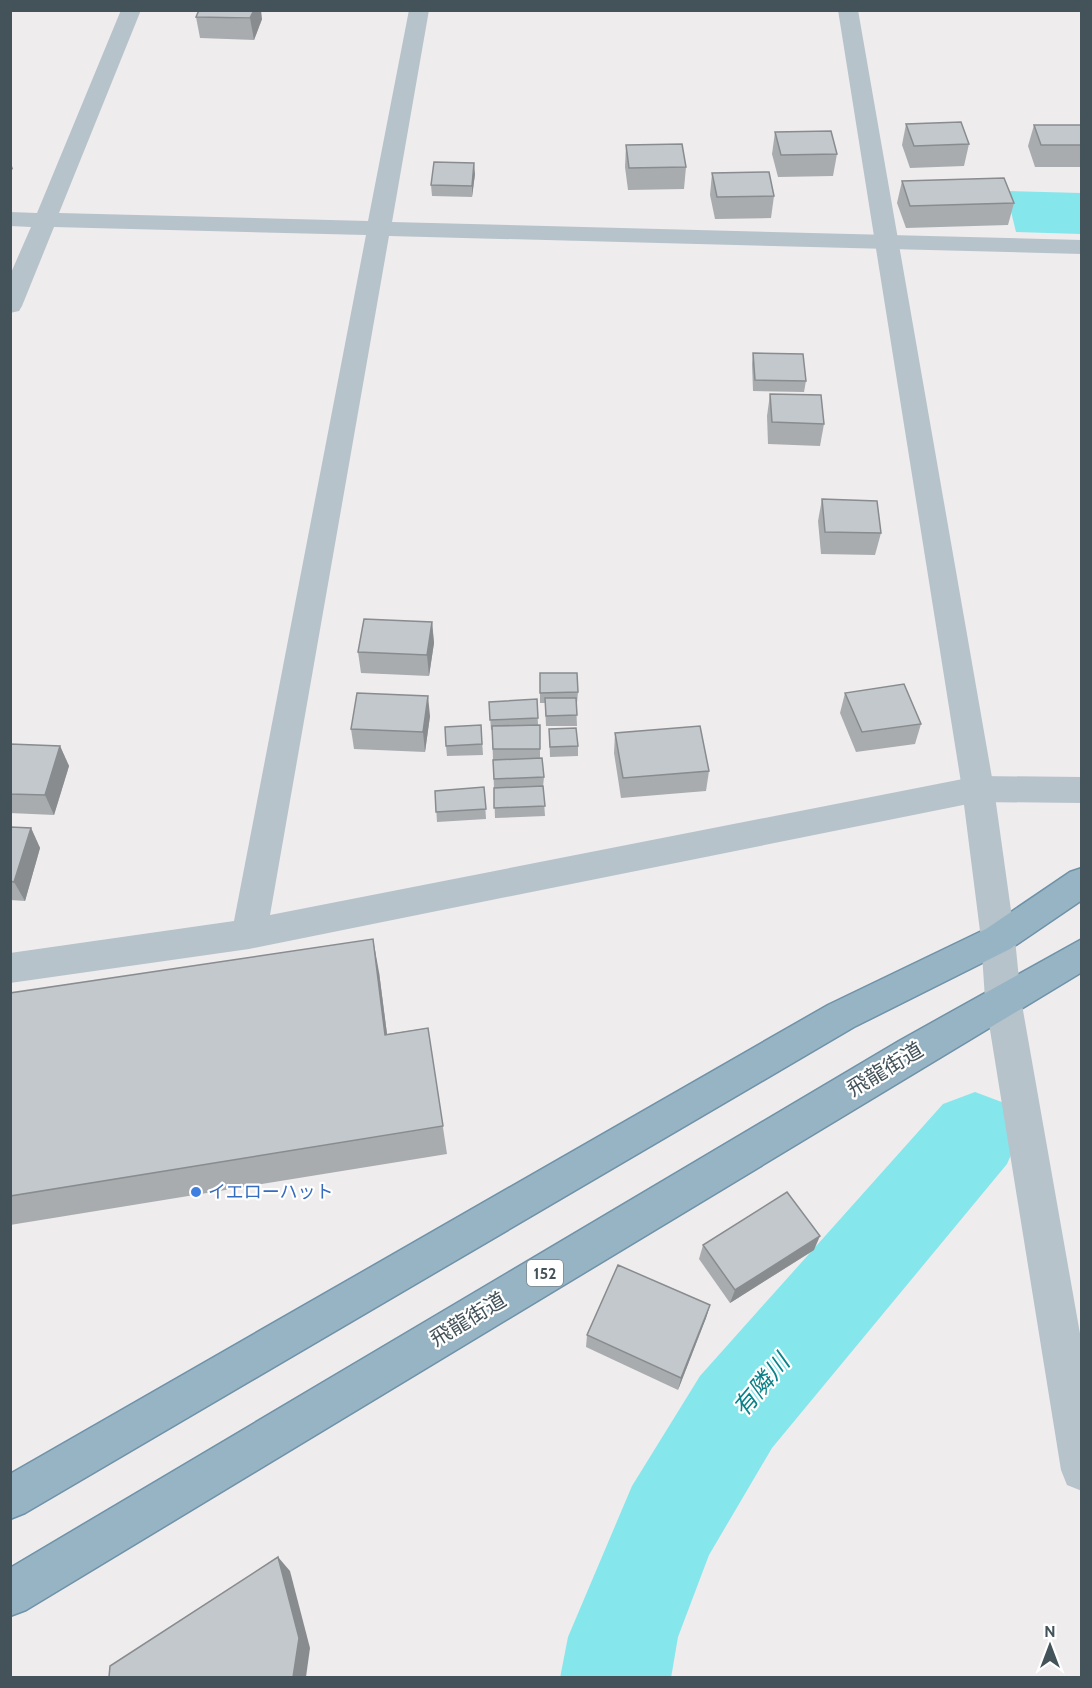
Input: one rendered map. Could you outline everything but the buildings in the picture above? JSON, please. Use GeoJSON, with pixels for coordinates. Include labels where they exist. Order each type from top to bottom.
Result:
{"type":"FeatureCollection","features":[{"type":"Feature","properties":{"kind":"highway"},"geometry":{"type":"LineString","coordinates":[[10,1498],[841,1017],[998,939],[1082,882]]}},
{"type":"Feature","properties":{"kind":"highway","name":"飛龍街道"},"geometry":{"type":"LineString","coordinates":[[10,1594],[1003,999],[1082,954]]}},
{"type":"Feature","properties":{"kind":"street"},"geometry":{"type":"LineString","coordinates":[[10,306],[131,10]]}},
{"type":"Feature","properties":{"kind":"street"},"geometry":{"type":"LineString","coordinates":[[249,934],[418,10]]}},
{"type":"Feature","properties":{"kind":"street"},"geometry":{"type":"LineString","coordinates":[[848,10],[978,789],[998,939],[1003,999],[1082,1470]]}},
{"type":"Feature","properties":{"kind":"street"},"geometry":{"type":"LineString","coordinates":[[10,219],[1082,247]]}},
{"type":"Feature","properties":{"kind":"street"},"geometry":{"type":"LineString","coordinates":[[10,968],[249,934],[978,789],[1082,790]]}},
{"type":"Feature","properties":{"kind":"water"},"geometry":{"type":"Polygon","coordinates":[[[1006,191],[1081,193],[1081,234],[1016,232],[1006,191]]]}},
{"type":"Feature","properties":{"kind":"waterway","name":"有隣川"},"geometry":{"type":"LineString","coordinates":[[615,1678],[623,1637],[669,1523],[736,1412],[975,1134]]}},
{"type":"Feature","properties":{"kind":"place","name":"イエローハット"},"geometry":{"type":"Point","coordinates":[196,1192]}}]}
